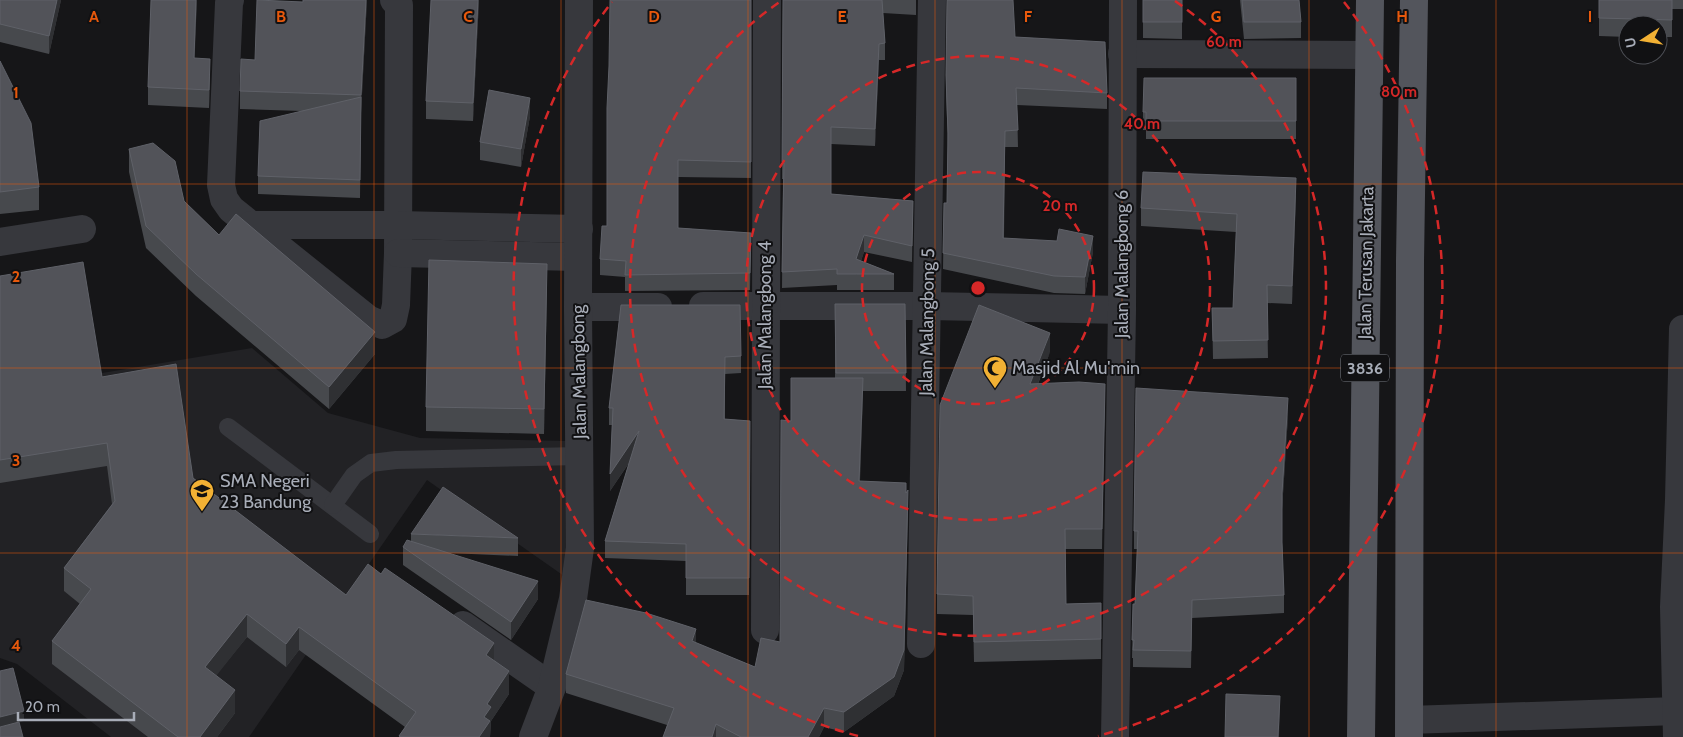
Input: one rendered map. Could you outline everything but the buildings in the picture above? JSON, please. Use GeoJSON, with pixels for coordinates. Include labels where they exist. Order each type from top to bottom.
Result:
{"type":"FeatureCollection","features":[{"type":"Feature","properties":{"kind":"main road","name":"Jalan Terusan Jakarta"},"geometry":{"type":"LineString","coordinates":[[1361,737],[1370,0]]}},
{"type":"Feature","properties":{"kind":"main road","name":"3836"},"geometry":{"type":"LineString","coordinates":[[1409,729],[1410,261],[1414,0]]}},
{"type":"Feature","properties":{"kind":"main road"},"geometry":{"type":"LineString","coordinates":[[1366,259],[1410,261]]}},
{"type":"Feature","properties":{"kind":"street"},"geometry":{"type":"LineString","coordinates":[[230,0],[228,3],[221,185],[224,199],[231,209],[368,319],[382,325],[393,319],[396,305],[398,253],[399,5],[394,0]]}},
{"type":"Feature","properties":{"kind":"street","name":"Jalan Malangbong"},"geometry":{"type":"LineString","coordinates":[[533,737],[552,687],[573,599],[580,548],[578,307],[579,0]]}},
{"type":"Feature","properties":{"kind":"street","name":"Jalan Malangbong 4"},"geometry":{"type":"LineString","coordinates":[[765,630],[767,0]]}},
{"type":"Feature","properties":{"kind":"street","name":"Jalan Malangbong 5"},"geometry":{"type":"LineString","coordinates":[[921,644],[932,0]]}},
{"type":"Feature","properties":{"kind":"street","name":"Jalan Malangbong 6"},"geometry":{"type":"LineString","coordinates":[[1115,737],[1122,310],[1123,0]]}},
{"type":"Feature","properties":{"kind":"street"},"geometry":{"type":"LineString","coordinates":[[1122,54],[1368,55]]}},
{"type":"Feature","properties":{"kind":"street"},"geometry":{"type":"LineString","coordinates":[[251,225],[398,225],[579,229]]}},
{"type":"Feature","properties":{"kind":"street"},"geometry":{"type":"LineString","coordinates":[[0,242],[82,229]]}},
{"type":"Feature","properties":{"kind":"street"},"geometry":{"type":"LineString","coordinates":[[398,253],[578,257]]}},
{"type":"Feature","properties":{"kind":"street"},"geometry":{"type":"LineString","coordinates":[[578,307],[928,306],[1122,310]]}},
{"type":"Feature","properties":{"kind":"street"},"geometry":{"type":"LineString","coordinates":[[1409,729],[1679,727],[1678,606],[1683,329]]}},
{"type":"Feature","properties":{"kind":"street"},"geometry":{"type":"LineString","coordinates":[[441,610],[552,687]]}},
{"type":"Feature","properties":{"kind":"lane"},"geometry":{"type":"LineString","coordinates":[[228,428],[370,534]]}},
{"type":"Feature","properties":{"kind":"lane"},"geometry":{"type":"LineString","coordinates":[[333,506],[354,475],[371,463],[396,460],[580,456]]}},
{"type":"Feature","properties":{"kind":"shaded area","name":"SMA Negeri 23 Bandung"},"geometry":{"type":"Polygon","coordinates":[[[252,348],[328,413],[420,438],[566,441],[567,545],[564,576],[427,480],[249,737],[111,737],[17,664],[0,658],[0,390],[252,348]]]}},
{"type":"Feature","properties":{"kind":"place","name":"Masjid Al Mu'min"},"geometry":{"type":"Point","coordinates":[995,389]}},
{"type":"Feature","properties":{"kind":"place","name":"SMA Negeri 23 Bandung"},"geometry":{"type":"Point","coordinates":[202,512]}}]}
